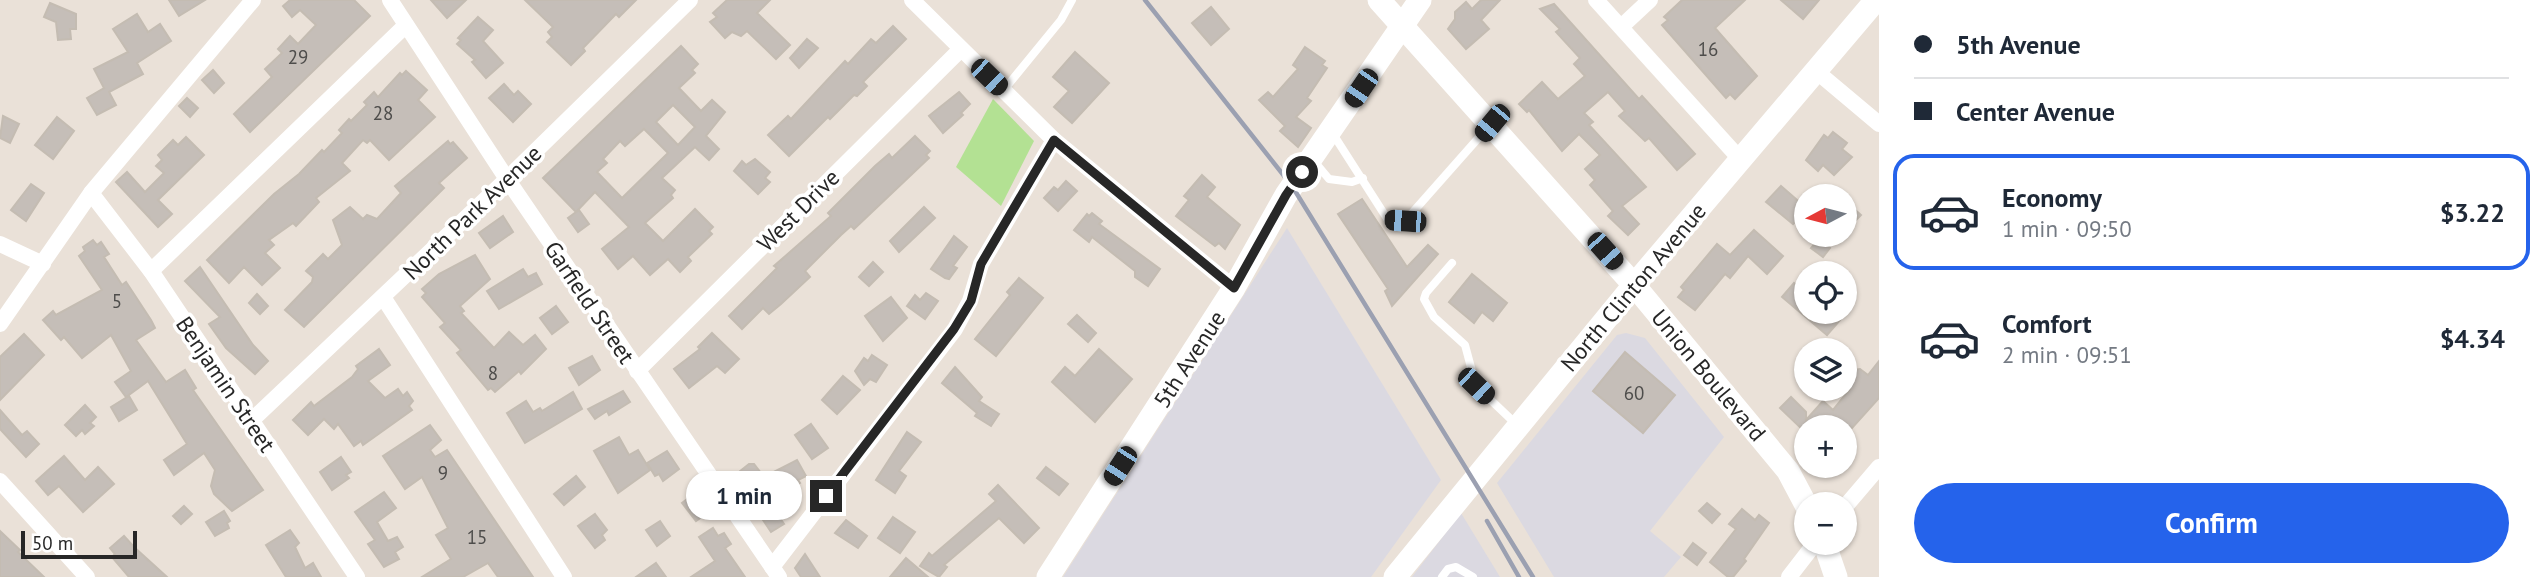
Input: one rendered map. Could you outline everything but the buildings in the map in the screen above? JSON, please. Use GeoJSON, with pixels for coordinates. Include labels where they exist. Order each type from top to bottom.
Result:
{"type":"FeatureCollection","features":[{"type":"Feature","properties":{"kind":"main road","name":"Union Boulevard"},"geometry":{"type":"LineString","coordinates":[[1380,0],[1634,285],[1788,471],[1799,492]]}},
{"type":"Feature","properties":{"kind":"main road","name":"5th Avenue"},"geometry":{"type":"LineString","coordinates":[[1048,577],[1234,288],[1286,195],[1420,0]]}},
{"type":"Feature","properties":{"kind":"main road","name":"North Clinton Avenue"},"geometry":{"type":"LineString","coordinates":[[1395,577],[1634,285],[1876,0]]}},
{"type":"Feature","properties":{"kind":"main road"},"geometry":{"type":"LineString","coordinates":[[1828,555],[1836,577]]}},
{"type":"Feature","properties":{"kind":"street"},"geometry":{"type":"LineString","coordinates":[[0,324],[91,193],[253,0]]}},
{"type":"Feature","properties":{"kind":"street","name":"North Park Avenue"},"geometry":{"type":"LineString","coordinates":[[251,421],[507,180],[690,0]]}},
{"type":"Feature","properties":{"kind":"street"},"geometry":{"type":"LineString","coordinates":[[912,0],[1054,140],[1234,288]]}},
{"type":"Feature","properties":{"kind":"street"},"geometry":{"type":"LineString","coordinates":[[1596,0],[1740,159]]}},
{"type":"Feature","properties":{"kind":"street"},"geometry":{"type":"LineString","coordinates":[[1621,27],[1650,0]]}},
{"type":"Feature","properties":{"kind":"street","name":"Garfield Street"},"geometry":{"type":"LineString","coordinates":[[394,2],[507,180],[776,572]]}},
{"type":"Feature","properties":{"kind":"street"},"geometry":{"type":"LineString","coordinates":[[151,271],[406,24]]}},
{"type":"Feature","properties":{"kind":"street","name":"West Drive"},"geometry":{"type":"LineString","coordinates":[[637,371],[960,50]]}},
{"type":"Feature","properties":{"kind":"street"},"geometry":{"type":"LineString","coordinates":[[1816,71],[1879,124]]}},
{"type":"Feature","properties":{"kind":"street"},"geometry":{"type":"LineString","coordinates":[[776,572],[954,329],[971,301],[981,264],[1054,140]]}},
{"type":"Feature","properties":{"kind":"street","name":"Benjamin Street"},"geometry":{"type":"LineString","coordinates":[[91,193],[151,271],[357,577]]}},
{"type":"Feature","properties":{"kind":"street"},"geometry":{"type":"LineString","coordinates":[[0,244],[43,264]]}},
{"type":"Feature","properties":{"kind":"street"},"geometry":{"type":"LineString","coordinates":[[383,297],[564,577]]}},
{"type":"Feature","properties":{"kind":"street"},"geometry":{"type":"LineString","coordinates":[[1857,493],[1879,467]]}},
{"type":"Feature","properties":{"kind":"street"},"geometry":{"type":"LineString","coordinates":[[0,481],[87,577]]}},
{"type":"Feature","properties":{"kind":"street"},"geometry":{"type":"LineString","coordinates":[[1789,577],[1806,555]]}},
{"type":"Feature","properties":{"kind":"lane"},"geometry":{"type":"LineString","coordinates":[[1003,90],[1061,20],[1072,0]]}},
{"type":"Feature","properties":{"kind":"lane"},"geometry":{"type":"LineString","coordinates":[[1331,132],[1340,141],[1388,220],[1405,221],[1492,123]]}},
{"type":"Feature","properties":{"kind":"lane"},"geometry":{"type":"LineString","coordinates":[[1312,158],[1329,179],[1352,183],[1363,178]]}},
{"type":"Feature","properties":{"kind":"lane"},"geometry":{"type":"LineString","coordinates":[[1452,263],[1426,293],[1424,299],[1427,309],[1465,345],[1476,386],[1518,426]]}},
{"type":"Feature","properties":{"kind":"lane"},"geometry":{"type":"LineString","coordinates":[[1442,577],[1448,569],[1456,567],[1472,577]]}},
{"type":"Feature","properties":{"kind":"shaded area"},"geometry":{"type":"Polygon","coordinates":[[[1287,228],[1441,480],[1371,577],[1063,577],[1287,228]]]}},
{"type":"Feature","properties":{"kind":"shaded area"},"geometry":{"type":"Polygon","coordinates":[[[1626,333],[1645,338],[1724,437],[1650,531],[1681,557],[1664,577],[1554,577],[1497,483],[1617,335],[1626,333]]]}},
{"type":"Feature","properties":{"kind":"shaded area"},"geometry":{"type":"Polygon","coordinates":[[[1461,513],[1500,577],[1412,577],[1461,513]]]}},
{"type":"Feature","properties":{"kind":"green space"},"geometry":{"type":"Polygon","coordinates":[[[993,99],[1034,141],[1001,206],[956,167],[993,99]]]}},
{"type":"Feature","properties":{"kind":"railway"},"geometry":{"type":"LineString","coordinates":[[1145,0],[1292,186],[1533,577]]}},
{"type":"Feature","properties":{"kind":"railway"},"geometry":{"type":"LineString","coordinates":[[1487,521],[1519,577]]}},
{"type":"Feature","properties":{"kind":"route"},"geometry":{"type":"LineString","coordinates":[[826,496],[954,329],[971,301],[981,264],[1054,140],[1234,288],[1286,195],[1302,172]]}}]}
